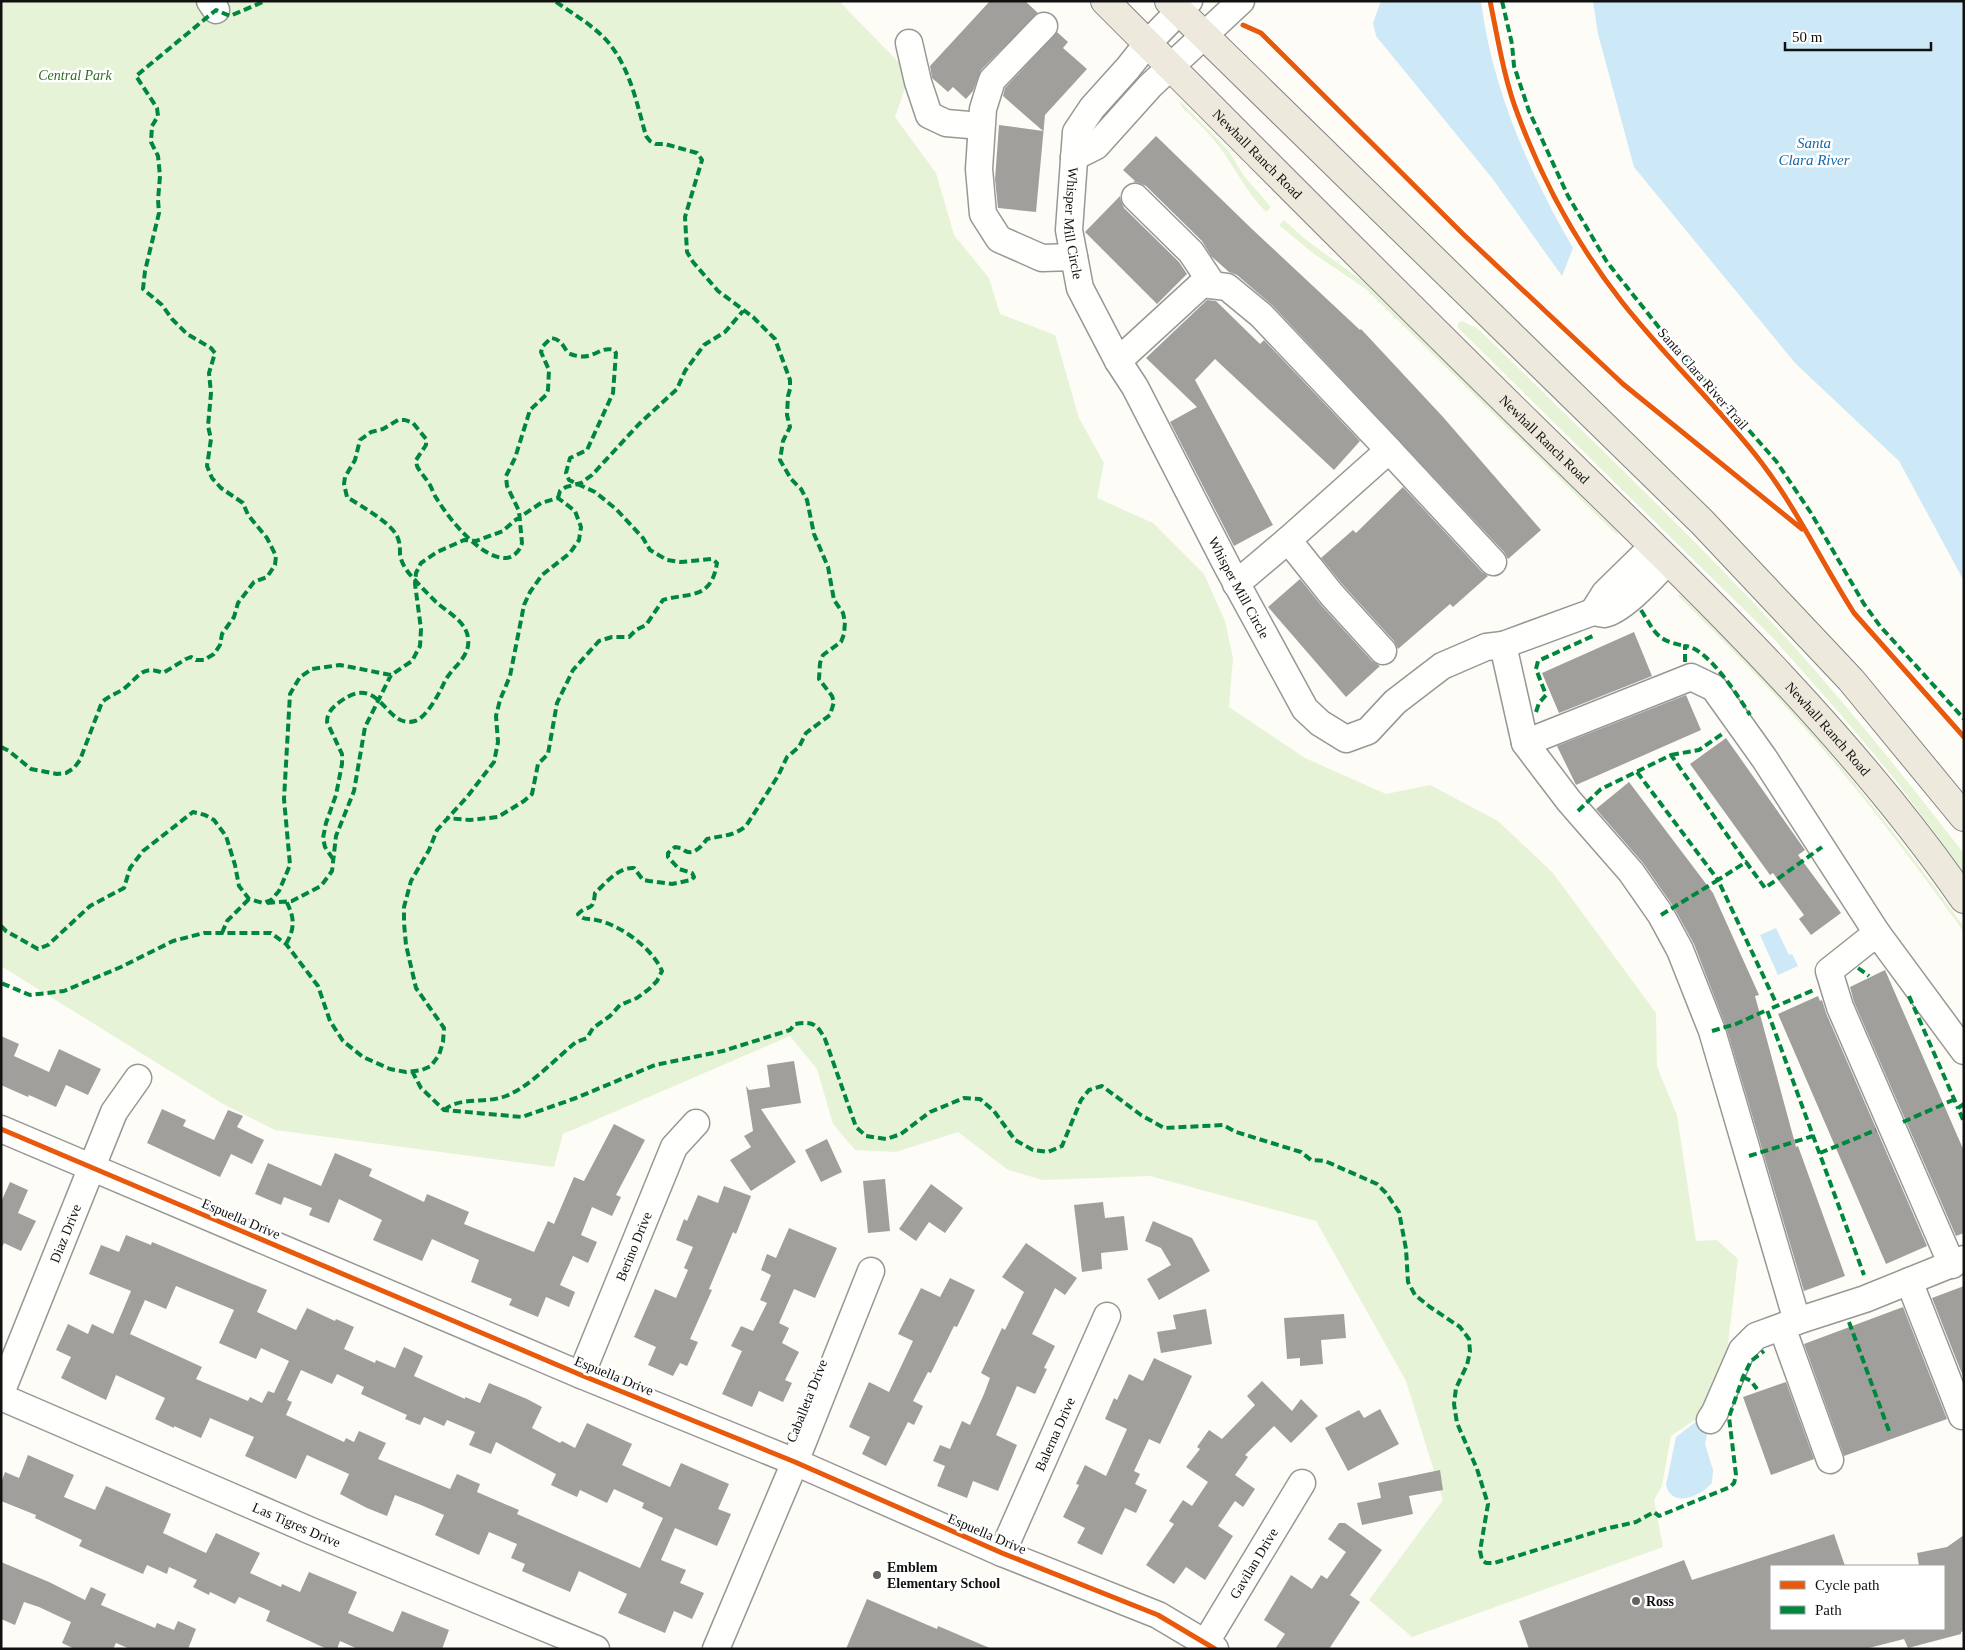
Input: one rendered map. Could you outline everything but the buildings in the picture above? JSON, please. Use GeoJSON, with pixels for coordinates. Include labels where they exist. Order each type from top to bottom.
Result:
{"type":"FeatureCollection","features":[{"type":"Feature","properties":{"kind":"main road","name":"Newhall Ranch Road"},"geometry":{"type":"LineString","coordinates":[[1105,1],[1661,553],[1815,712],[1934,856],[1964,898]]}},
{"type":"Feature","properties":{"kind":"main road"},"geometry":{"type":"LineString","coordinates":[[1179,5],[1204,35],[1702,522],[1850,680],[1964,817]]}},
{"type":"Feature","properties":{"kind":"street","name":"Whisper Mill Circle"},"geometry":{"type":"LineString","coordinates":[[1074,158],[1096,146],[1135,102],[1241,1]]}},
{"type":"Feature","properties":{"kind":"street","name":"Whisper Mill Circle"},"geometry":{"type":"LineString","coordinates":[[1179,5],[1092,108],[1076,132],[1069,230],[1080,288],[1118,361],[1135,387],[1236,584],[1304,709],[1320,724],[1346,739],[1368,731],[1395,702],[1442,666],[1486,647],[1503,645],[1593,612],[1605,593],[1661,553]]}},
{"type":"Feature","properties":{"kind":"street"},"geometry":{"type":"LineString","coordinates":[[1044,26],[992,80],[983,109],[981,126],[979,169],[983,214],[999,239],[1042,258],[1074,257]]}},
{"type":"Feature","properties":{"kind":"street"},"geometry":{"type":"LineString","coordinates":[[908,43],[929,115],[946,123],[981,126]]}},
{"type":"Feature","properties":{"kind":"street"},"geometry":{"type":"LineString","coordinates":[[1135,197],[1192,252],[1213,285]]}},
{"type":"Feature","properties":{"kind":"street"},"geometry":{"type":"LineString","coordinates":[[1118,361],[1202,284],[1227,287],[1261,315],[1493,562]]}},
{"type":"Feature","properties":{"kind":"street"},"geometry":{"type":"LineString","coordinates":[[1236,584],[1389,450]]}},
{"type":"Feature","properties":{"kind":"street"},"geometry":{"type":"LineString","coordinates":[[1288,540],[1332,595],[1383,651]]}},
{"type":"Feature","properties":{"kind":"street"},"geometry":{"type":"LineString","coordinates":[[1503,645],[1525,743],[1569,801],[1631,872],[1661,915],[1680,950],[1712,1031],[1790,1324],[1830,1460]]}},
{"type":"Feature","properties":{"kind":"street"},"geometry":{"type":"LineString","coordinates":[[1525,743],[1691,677],[1714,688],[1764,758],[1877,933],[1964,1051]]}},
{"type":"Feature","properties":{"kind":"street"},"geometry":{"type":"LineString","coordinates":[[1710,1420],[1742,1350],[1756,1336],[1865,1299],[1958,1262],[1840,1007],[1829,971],[1877,933]]}},
{"type":"Feature","properties":{"kind":"street","name":"Diaz Drive"},"geometry":{"type":"LineString","coordinates":[[1,1393],[114,1112],[138,1078]]}},
{"type":"Feature","properties":{"kind":"street","name":"Berino Drive"},"geometry":{"type":"LineString","coordinates":[[581,1375],[674,1147],[696,1123]]}},
{"type":"Feature","properties":{"kind":"street","name":"Espuella Drive"},"geometry":{"type":"LineString","coordinates":[[1,1130],[581,1375],[795,1462],[1002,1553],[1158,1615],[1211,1646]]}},
{"type":"Feature","properties":{"kind":"street","name":"Caballeta Drive"},"geometry":{"type":"LineString","coordinates":[[716,1649],[795,1462],[871,1271]]}},
{"type":"Feature","properties":{"kind":"street"},"geometry":{"type":"LineString","coordinates":[[1909,1281],[1962,1416]]}},
{"type":"Feature","properties":{"kind":"street","name":"Balerna Drive"},"geometry":{"type":"LineString","coordinates":[[1002,1553],[1107,1316]]}},
{"type":"Feature","properties":{"kind":"street","name":"Las Tigres Drive"},"geometry":{"type":"LineString","coordinates":[[1,1397],[311,1531],[596,1649]]}},
{"type":"Feature","properties":{"kind":"street","name":"Gavilan Drive"},"geometry":{"type":"LineString","coordinates":[[1211,1646],[1302,1483]]}},
{"type":"Feature","properties":{"kind":"green space","name":"Central Park"},"geometry":{"type":"Polygon","coordinates":[[[1,1],[839,1],[910,74],[895,117],[936,173],[954,235],[989,278],[1000,314],[1055,335],[1079,418],[1104,463],[1097,498],[1153,523],[1204,574],[1225,621],[1233,658],[1229,707],[1305,758],[1386,794],[1430,785],[1498,821],[1553,873],[1656,1013],[1657,1067],[1677,1115],[1696,1241],[1717,1240],[1738,1259],[1726,1361],[1699,1417],[1671,1436],[1662,1486],[1654,1500],[1663,1547],[1412,1637],[1369,1600],[1443,1500],[1406,1381],[1316,1221],[1150,1176],[1043,1180],[1008,1170],[958,1132],[896,1152],[855,1150],[833,1124],[817,1069],[790,1036],[563,1134],[554,1167],[275,1130],[223,1104],[1,966],[1,1]]]}},
{"type":"Feature","properties":{"kind":"green space"},"geometry":{"type":"Polygon","coordinates":[[[1180,101],[1228,150],[1244,176],[1271,207],[1266,212],[1248,191],[1218,146],[1204,128],[1181,106],[1180,101]]]}},
{"type":"Feature","properties":{"kind":"green space"},"geometry":{"type":"Polygon","coordinates":[[[1284,220],[1305,239],[1365,283],[1618,533],[1617,535],[1366,289],[1314,254],[1279,225],[1284,220]]]}},
{"type":"Feature","properties":{"kind":"green space"},"geometry":{"type":"Polygon","coordinates":[[[1462,321],[1477,328],[1495,345],[1681,529],[1790,642],[1876,742],[1958,846],[1964,854],[1964,872],[1893,777],[1774,639],[1458,328],[1458,323],[1462,321]]]}},
{"type":"Feature","properties":{"kind":"green space"},"geometry":{"type":"Polygon","coordinates":[[[1680,594],[1725,638],[1819,740],[1903,846],[1964,927],[1964,932],[1903,849],[1839,768],[1766,685],[1678,596],[1680,594]]]}},
{"type":"Feature","properties":{"kind":"water"},"geometry":{"type":"Polygon","coordinates":[[[1381,1],[1481,1],[1486,34],[1503,98],[1527,160],[1573,248],[1562,276],[1492,178],[1376,36],[1373,23],[1381,1]]]}},
{"type":"Feature","properties":{"kind":"water","name":"Santa Clara River"},"geometry":{"type":"Polygon","coordinates":[[[1593,1],[1964,1],[1964,581],[1899,461],[1795,363],[1634,167],[1598,34],[1593,1]]]}},
{"type":"Feature","properties":{"kind":"water"},"geometry":{"type":"Polygon","coordinates":[[[1776,928],[1789,955],[1792,954],[1798,966],[1778,975],[1760,935],[1776,928]]]}},
{"type":"Feature","properties":{"kind":"water"},"geometry":{"type":"Polygon","coordinates":[[[1701,1418],[1707,1434],[1705,1444],[1713,1470],[1712,1483],[1694,1496],[1687,1498],[1674,1497],[1666,1485],[1676,1437],[1701,1418]]]}},
{"type":"Feature","properties":{"kind":"marked path"},"geometry":{"type":"LineString","coordinates":[[1,747],[9,751],[31,769],[57,774],[66,773],[74,768],[80,760],[102,702],[123,689],[142,672],[151,670],[163,673],[191,657],[196,660],[204,660],[214,654],[220,645],[222,634],[234,617],[238,603],[254,582],[267,577],[275,565],[276,556],[267,538],[248,515],[243,503],[221,488],[212,478],[207,466],[211,439],[208,426],[211,393],[209,373],[215,353],[211,348],[187,334],[172,319],[162,305],[143,289],[145,271],[159,213],[160,176],[158,156],[151,142],[152,126],[158,116],[157,108],[136,76],[216,10],[230,16],[265,1]]}},
{"type":"Feature","properties":{"kind":"marked path"},"geometry":{"type":"LineString","coordinates":[[444,1110],[458,1103],[490,1100],[506,1096],[525,1086],[576,1042],[587,1038],[593,1028],[610,1016],[620,1005],[637,998],[657,981],[662,971],[651,954],[635,939],[606,923],[584,918],[578,914],[593,904],[595,893],[608,880],[628,868],[634,868],[643,880],[672,884],[691,880],[694,877],[692,873],[679,869],[668,857],[668,853],[675,847],[689,852],[696,851],[707,839],[732,834],[746,826],[778,776],[787,757],[799,747],[806,733],[830,715],[834,702],[832,696],[819,679],[820,663],[823,655],[841,642],[844,634],[845,622],[843,613],[834,600],[828,567],[814,534],[807,500],[801,489],[791,479],[780,460],[783,441],[790,427],[787,415],[790,380],[775,339],[753,317],[718,291],[693,262],[687,252],[685,217],[702,160],[697,153],[650,141],[646,136],[627,75],[616,52],[596,30],[555,1]]}},
{"type":"Feature","properties":{"kind":"marked path"},"geometry":{"type":"LineString","coordinates":[[1502,1],[1512,44],[1514,66],[1529,111],[1568,196],[1607,262],[1665,335],[1776,461],[1811,513],[1864,604],[1880,626],[1964,719]]}},
{"type":"Feature","properties":{"kind":"marked path"},"geometry":{"type":"LineString","coordinates":[[558,498],[560,491],[566,487],[581,483],[592,475],[639,424],[677,389],[685,371],[704,345],[725,332],[743,311]]}},
{"type":"Feature","properties":{"kind":"marked path"},"geometry":{"type":"LineString","coordinates":[[333,859],[325,847],[323,838],[336,795],[342,754],[327,722],[329,713],[341,701],[354,694],[365,693],[374,697],[396,718],[405,722],[415,721],[432,705],[447,677],[464,657],[468,645],[467,632],[460,622],[436,602],[406,569],[400,555],[399,541],[393,531],[375,515],[347,497],[344,484],[345,477],[355,460],[360,440],[371,432],[383,429],[398,420],[413,423],[426,439],[426,445],[416,460],[417,466],[442,507],[476,545],[496,557],[506,558],[512,556],[520,549],[522,543],[519,511],[507,486],[506,476],[515,458],[530,410],[546,395],[548,390],[549,370],[541,352],[543,346],[551,338],[559,341],[568,353],[576,356],[589,356],[608,349],[614,350],[616,353],[613,393],[587,450],[570,458],[566,473],[569,480],[595,492],[616,509],[643,538],[650,550],[667,560],[681,562],[712,559],[717,563],[714,575],[705,589],[691,595],[663,600],[646,625],[636,630],[629,637],[612,637],[599,641],[573,670],[557,703],[548,754],[538,764],[532,794],[498,817],[470,820],[446,818]]}},
{"type":"Feature","properties":{"kind":"marked path"},"geometry":{"type":"LineString","coordinates":[[1,926],[6,931],[38,949],[48,945],[90,906],[124,888],[130,868],[143,851],[193,812],[214,820],[226,836],[239,886],[249,899],[263,903],[271,900],[279,891],[290,865],[284,799],[290,694],[300,677],[312,669],[340,665],[391,675],[412,661],[420,646],[421,629],[415,584],[416,573],[421,563],[437,552],[464,540],[476,541],[503,531],[514,521],[541,503],[558,498],[575,511],[581,527],[579,540],[570,553],[542,575],[530,592],[524,605],[510,676],[500,700],[496,716],[498,742],[494,762],[467,797],[437,830],[429,850],[411,881],[404,907],[406,945],[416,988],[444,1028],[443,1042],[439,1055],[431,1066],[422,1070],[406,1072],[390,1069],[363,1057],[343,1041],[330,1021],[318,986],[286,944],[271,933],[204,933],[173,941],[121,967],[64,991],[30,995],[1,983]]}},
{"type":"Feature","properties":{"kind":"marked path"},"geometry":{"type":"LineString","coordinates":[[1641,610],[1658,635],[1675,644],[1685,646]]}},
{"type":"Feature","properties":{"kind":"marked path"},"geometry":{"type":"LineString","coordinates":[[1536,712],[1539,703],[1546,695],[1536,669],[1538,661],[1595,635]]}},
{"type":"Feature","properties":{"kind":"marked path"},"geometry":{"type":"LineString","coordinates":[[1685,662],[1685,646],[1703,655],[1722,674],[1750,715]]}},
{"type":"Feature","properties":{"kind":"marked path"},"geometry":{"type":"LineString","coordinates":[[267,903],[292,901],[321,886],[332,871],[336,836],[354,791],[365,727],[391,675]]}},
{"type":"Feature","properties":{"kind":"marked path"},"geometry":{"type":"LineString","coordinates":[[1671,755],[1699,750],[1725,732]]}},
{"type":"Feature","properties":{"kind":"marked path"},"geometry":{"type":"LineString","coordinates":[[1578,811],[1601,789],[1671,755],[1746,862]]}},
{"type":"Feature","properties":{"kind":"marked path"},"geometry":{"type":"LineString","coordinates":[[1637,772],[1718,880],[1746,862],[1765,888],[1822,847]]}},
{"type":"Feature","properties":{"kind":"marked path"},"geometry":{"type":"LineString","coordinates":[[1661,915],[1718,880],[1777,1005]]}},
{"type":"Feature","properties":{"kind":"marked path"},"geometry":{"type":"LineString","coordinates":[[222,933],[227,921],[249,899]]}},
{"type":"Feature","properties":{"kind":"marked path"},"geometry":{"type":"LineString","coordinates":[[286,901],[293,923],[286,944]]}},
{"type":"Feature","properties":{"kind":"marked path"},"geometry":{"type":"LineString","coordinates":[[1858,968],[1869,976]]}},
{"type":"Feature","properties":{"kind":"marked path"},"geometry":{"type":"LineString","coordinates":[[1772,1008],[1816,989]]}},
{"type":"Feature","properties":{"kind":"marked path"},"geometry":{"type":"LineString","coordinates":[[1909,996],[1958,1108]]}},
{"type":"Feature","properties":{"kind":"marked path"},"geometry":{"type":"LineString","coordinates":[[1712,1031],[1736,1024],[1767,1010],[1864,1275]]}},
{"type":"Feature","properties":{"kind":"marked path"},"geometry":{"type":"LineString","coordinates":[[412,1071],[421,1088],[444,1110],[522,1117],[576,1098],[655,1065],[723,1051],[790,1030],[795,1024],[810,1023],[817,1027],[825,1039],[856,1127],[866,1136],[886,1139],[901,1134],[930,1112],[964,1098],[980,1099],[994,1111],[1015,1140],[1033,1150],[1048,1152],[1062,1146],[1081,1100],[1089,1090],[1102,1086],[1141,1115],[1164,1128],[1223,1125],[1236,1132],[1301,1152],[1311,1160],[1325,1161],[1377,1184],[1386,1193],[1399,1212],[1406,1249],[1408,1282],[1415,1295],[1460,1327],[1469,1339],[1470,1352],[1467,1365],[1456,1388],[1454,1404],[1457,1423],[1477,1469],[1488,1504],[1480,1551],[1482,1560],[1486,1563],[1494,1563],[1605,1529],[1636,1522],[1654,1512],[1659,1516],[1730,1487],[1734,1483],[1736,1475],[1729,1417],[1743,1377],[1751,1361],[1764,1351]]}},
{"type":"Feature","properties":{"kind":"marked path"},"geometry":{"type":"LineString","coordinates":[[1903,1122],[1953,1100]]}},
{"type":"Feature","properties":{"kind":"marked path"},"geometry":{"type":"LineString","coordinates":[[1964,1104],[1958,1108],[1964,1122]]}},
{"type":"Feature","properties":{"kind":"marked path"},"geometry":{"type":"LineString","coordinates":[[1820,1153],[1876,1130]]}},
{"type":"Feature","properties":{"kind":"marked path"},"geometry":{"type":"LineString","coordinates":[[1749,1156],[1813,1136]]}},
{"type":"Feature","properties":{"kind":"marked path"},"geometry":{"type":"LineString","coordinates":[[1849,1322],[1889,1431]]}},
{"type":"Feature","properties":{"kind":"marked path"},"geometry":{"type":"LineString","coordinates":[[1743,1377],[1751,1381],[1757,1389]]}},
{"type":"Feature","properties":{"kind":"cycle path","name":"Santa Clara River Trail"},"geometry":{"type":"LineString","coordinates":[[1490,1],[1505,73],[1518,115],[1550,189],[1576,236],[1606,281],[1639,323],[1761,462],[1798,517],[1854,613],[1964,737]]}},
{"type":"Feature","properties":{"kind":"cycle path"},"geometry":{"type":"LineString","coordinates":[[1243,25],[1261,33],[1463,234],[1623,384],[1802,529]]}},
{"type":"Feature","properties":{"kind":"cycle path"},"geometry":{"type":"LineString","coordinates":[[1,1129],[581,1375],[795,1462],[1002,1553],[1158,1615],[1215,1649]]}},
{"type":"Feature","properties":{"kind":"place","name":"Emblem Elementary School"},"geometry":{"type":"Point","coordinates":[877,1575]}},
{"type":"Feature","properties":{"kind":"place","name":"Ross"},"geometry":{"type":"Point","coordinates":[1636,1601]}}]}
